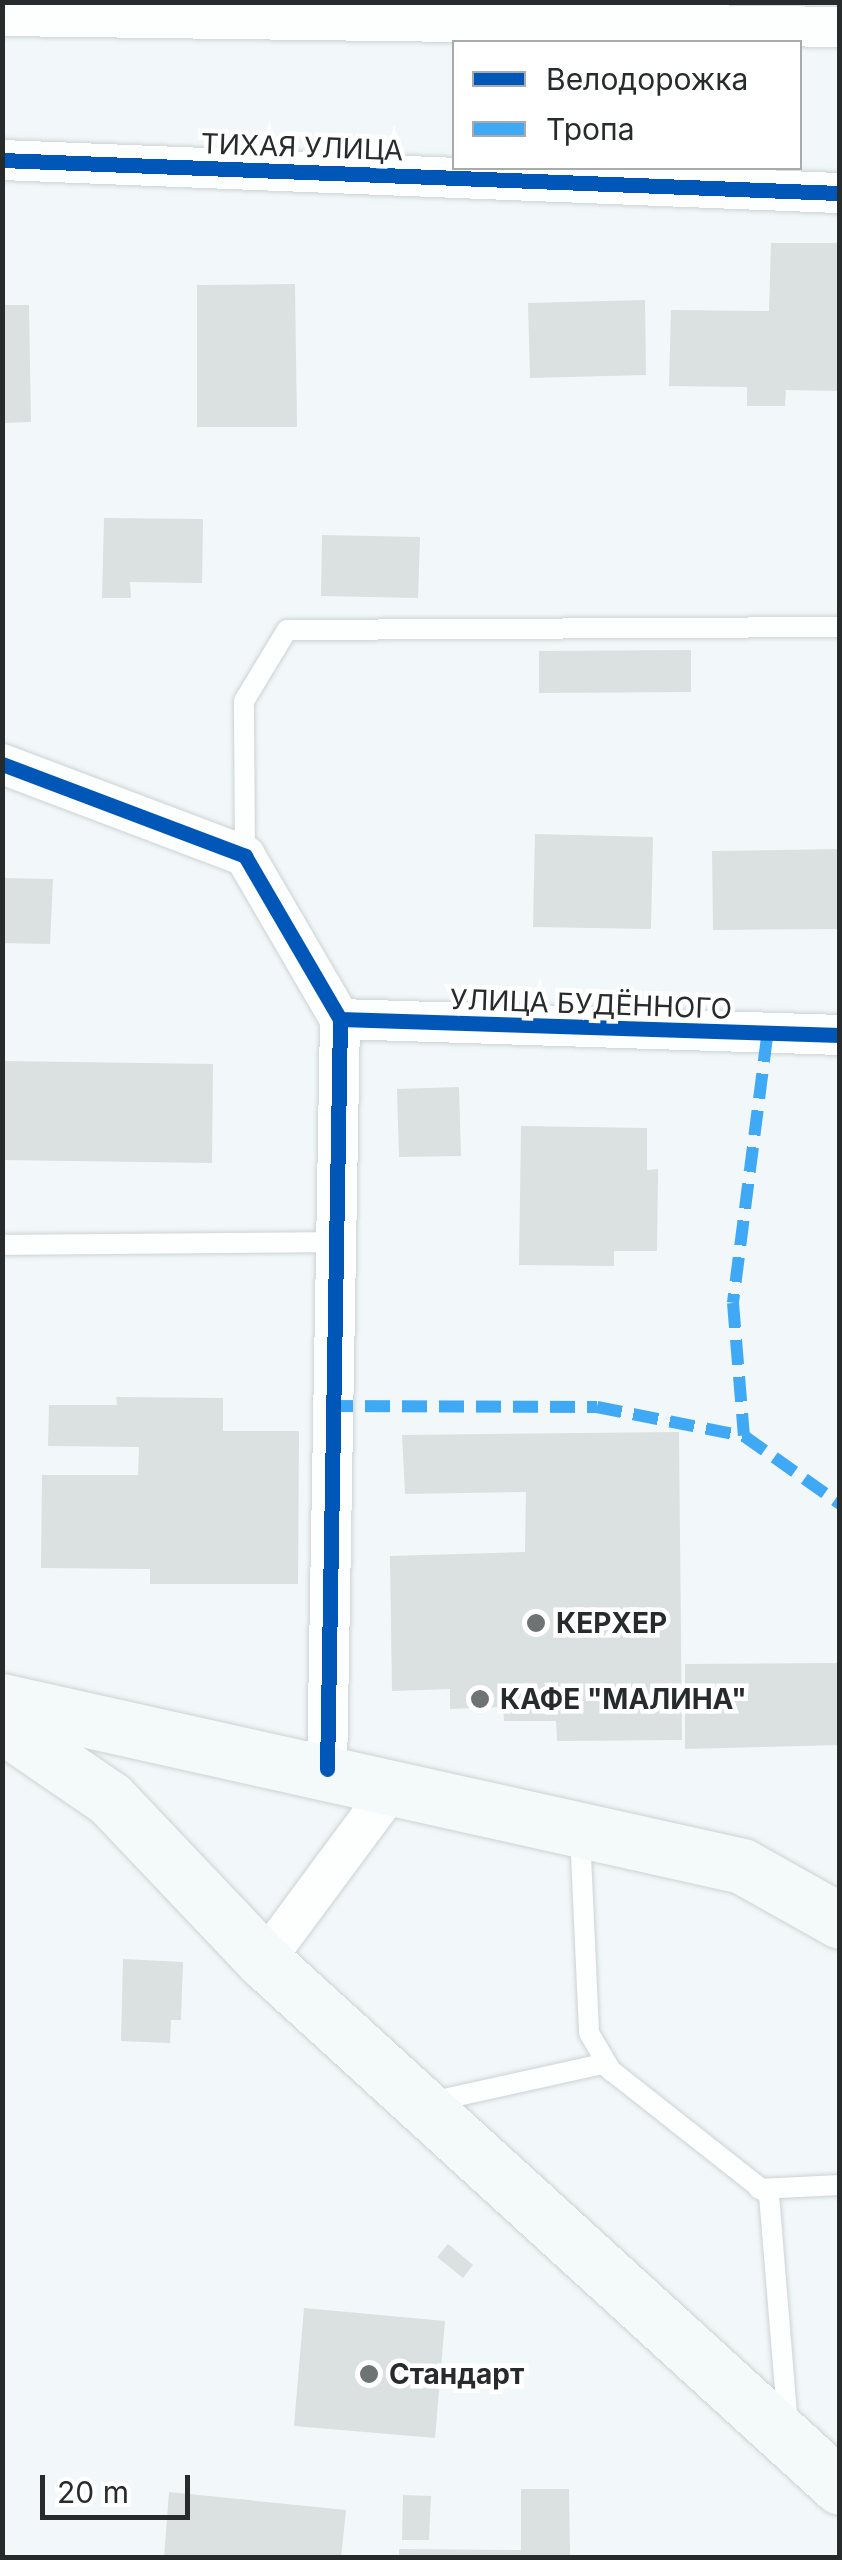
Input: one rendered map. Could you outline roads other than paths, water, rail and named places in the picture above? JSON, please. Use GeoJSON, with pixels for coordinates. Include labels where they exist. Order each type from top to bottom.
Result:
{"type":"FeatureCollection","features":[{"type":"Feature","properties":{"kind":"main road"},"geometry":{"type":"LineString","coordinates":[[2,1701],[395,1784],[742,1866],[840,1921]]}},
{"type":"Feature","properties":{"kind":"main road"},"geometry":{"type":"LineString","coordinates":[[2,1726],[110,1799],[264,1961],[789,2434],[840,2487]]}},
{"type":"Feature","properties":{"kind":"street"},"geometry":{"type":"LineString","coordinates":[[2,16],[840,27]]}},
{"type":"Feature","properties":{"kind":"street","name":"ТИХАЯ УЛИЦА"},"geometry":{"type":"LineString","coordinates":[[2,160],[840,193]]}},
{"type":"Feature","properties":{"kind":"street"},"geometry":{"type":"LineString","coordinates":[[2,764],[246,856],[340,1019],[327,1769]]}},
{"type":"Feature","properties":{"kind":"street","name":"УЛИЦА БУДЁННОГО"},"geometry":{"type":"LineString","coordinates":[[340,1019],[840,1035]]}},
{"type":"Feature","properties":{"kind":"street"},"geometry":{"type":"LineString","coordinates":[[264,1961],[395,1784]]}},
{"type":"Feature","properties":{"kind":"lane"},"geometry":{"type":"LineString","coordinates":[[246,856],[244,700],[287,630],[840,627]]}},
{"type":"Feature","properties":{"kind":"lane"},"geometry":{"type":"LineString","coordinates":[[2,1245],[334,1242]]}},
{"type":"Feature","properties":{"kind":"lane"},"geometry":{"type":"LineString","coordinates":[[580,1829],[590,2033],[603,2064],[701,2157],[769,2195],[840,2185]]}},
{"type":"Feature","properties":{"kind":"lane"},"geometry":{"type":"LineString","coordinates":[[423,2104],[603,2064]]}},
{"type":"Feature","properties":{"kind":"lane"},"geometry":{"type":"LineString","coordinates":[[769,2195],[789,2434]]}},
{"type":"Feature","properties":{"kind":"place","name":"КЕРХЕР"},"geometry":{"type":"Point","coordinates":[536,1623]}},
{"type":"Feature","properties":{"kind":"place","name":"КАФЕ \"МАЛИНА\""},"geometry":{"type":"Point","coordinates":[480,1699]}},
{"type":"Feature","properties":{"kind":"place","name":"Стандарт"},"geometry":{"type":"Point","coordinates":[369,2374]}}]}
